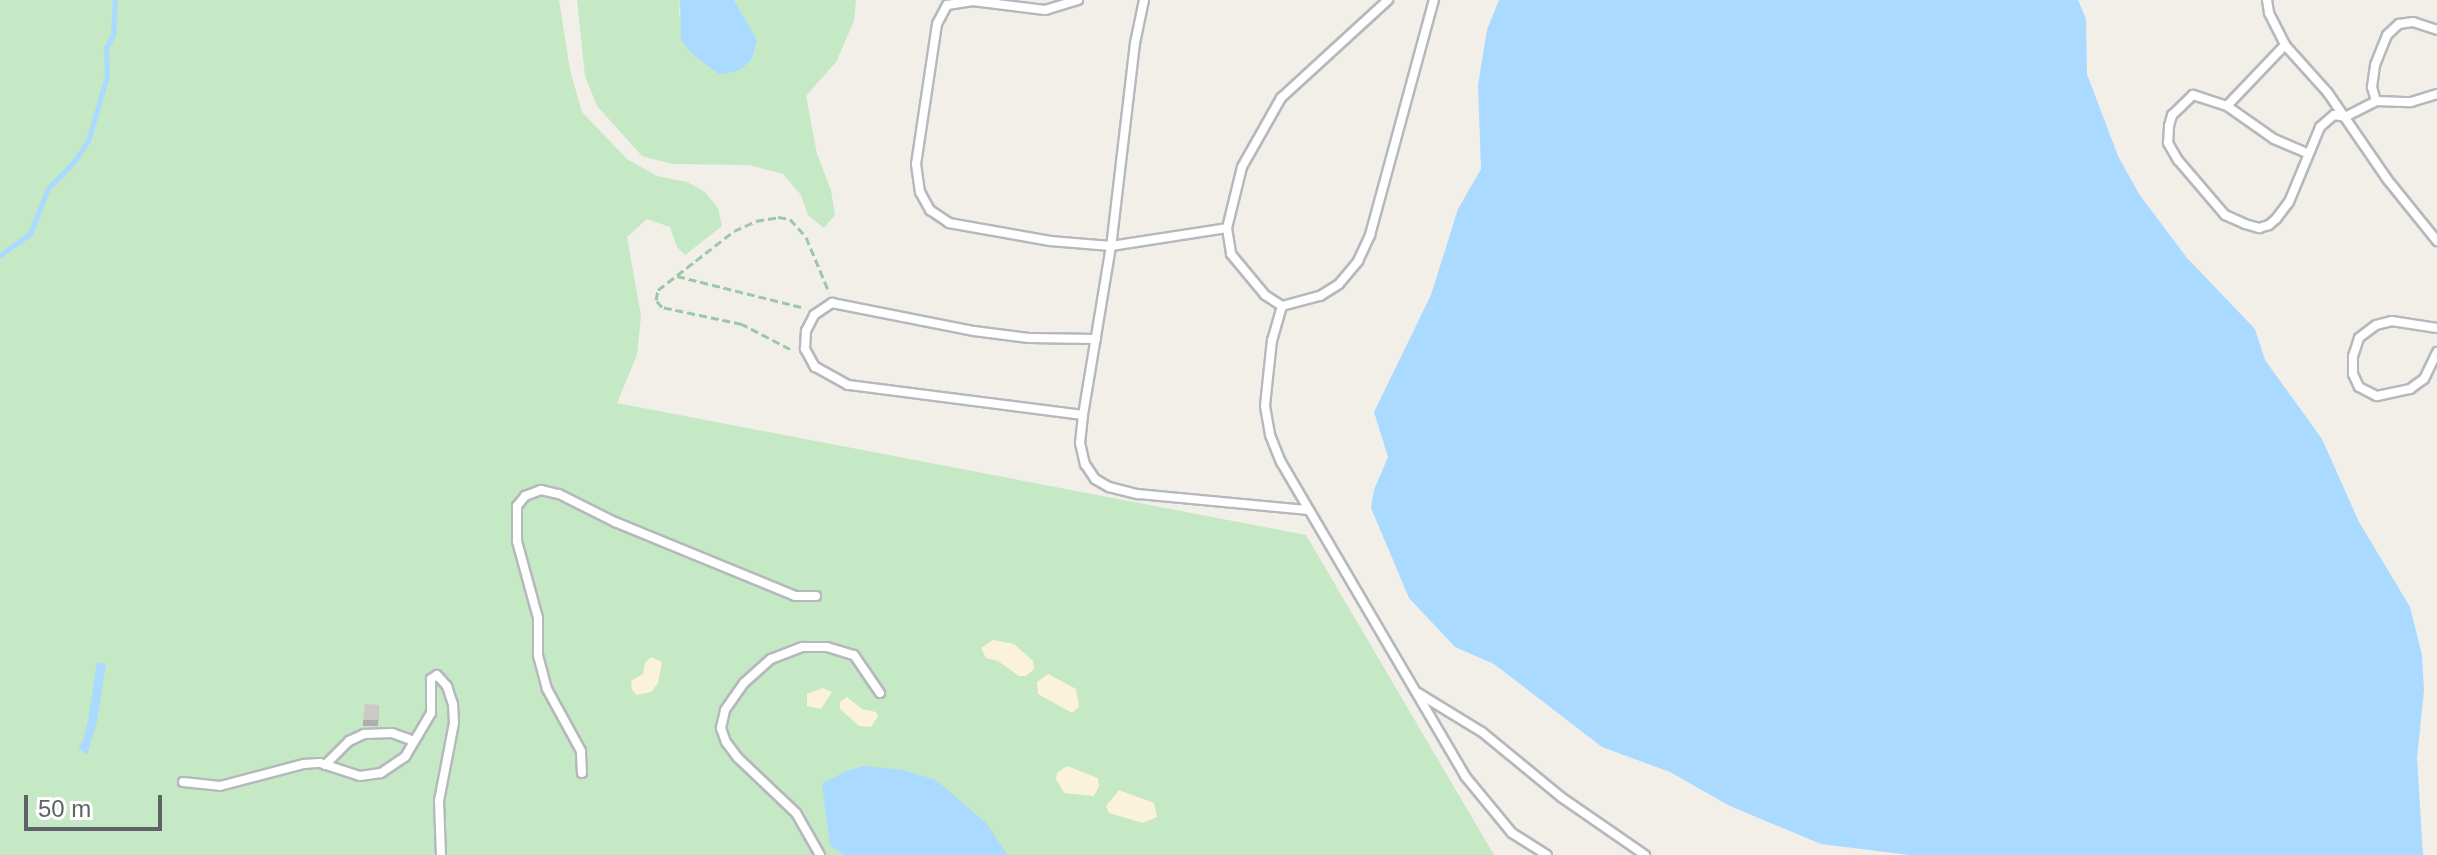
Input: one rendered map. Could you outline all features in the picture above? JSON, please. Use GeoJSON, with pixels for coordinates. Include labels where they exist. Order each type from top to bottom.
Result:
{"type":"FeatureCollection","features":[{"type":"Feature","properties":{"kind":"lane"},"geometry":{"type":"LineString","coordinates":[[1078,0],[1045,10],[973,1],[947,5],[937,24],[916,164],[920,192],[930,210],[949,223],[1050,241],[1111,246],[1227,228]]}},
{"type":"Feature","properties":{"kind":"lane"},"geometry":{"type":"LineString","coordinates":[[1144,0],[1135,43],[1111,246],[1083,415],[1080,443],[1085,464],[1095,479],[1109,487],[1194,501],[1307,510]]}},
{"type":"Feature","properties":{"kind":"lane"},"geometry":{"type":"LineString","coordinates":[[1388,0],[1281,98],[1242,167],[1227,228],[1231,254],[1265,295],[1282,306],[1320,296],[1339,284],[1358,261],[1370,235],[1434,0]]}},
{"type":"Feature","properties":{"kind":"lane"},"geometry":{"type":"LineString","coordinates":[[2267,0],[2269,13],[2285,45],[2345,117],[2387,179],[2437,241]]}},
{"type":"Feature","properties":{"kind":"lane"},"geometry":{"type":"LineString","coordinates":[[2376,101],[2372,87],[2375,65],[2387,35],[2399,24],[2413,22],[2437,30]]}},
{"type":"Feature","properties":{"kind":"lane"},"geometry":{"type":"LineString","coordinates":[[2227,106],[2285,45]]}},
{"type":"Feature","properties":{"kind":"lane"},"geometry":{"type":"LineString","coordinates":[[2307,153],[2274,139],[2227,106],[2193,95],[2172,115],[2168,143],[2178,160],[2233,220],[2259,228],[2269,225],[2289,202],[2307,153],[2334,115],[2345,117],[2376,101],[2411,102],[2437,94]]}},
{"type":"Feature","properties":{"kind":"lane"},"geometry":{"type":"LineString","coordinates":[[1083,415],[848,385],[815,367],[805,349],[806,331],[820,312],[832,303],[974,331],[1029,338],[1096,339]]}},
{"type":"Feature","properties":{"kind":"lane"},"geometry":{"type":"LineString","coordinates":[[1282,306],[1272,340],[1265,406],[1270,435],[1307,510],[1465,776],[1491,812],[1512,833],[1547,855]]}},
{"type":"Feature","properties":{"kind":"lane"},"geometry":{"type":"LineString","coordinates":[[2437,328],[2392,321],[2376,325],[2359,338],[2353,356],[2353,374],[2359,387],[2377,396],[2410,389],[2424,379],[2437,352]]}},
{"type":"Feature","properties":{"kind":"lane"},"geometry":{"type":"LineString","coordinates":[[582,773],[577,740],[547,689],[540,665],[538,618],[517,541],[517,506],[525,496],[541,490],[559,494],[615,522],[795,596],[816,596]]}},
{"type":"Feature","properties":{"kind":"lane"},"geometry":{"type":"LineString","coordinates":[[820,855],[796,813],[738,758],[726,742],[721,728],[725,710],[744,683],[771,659],[803,647],[827,647],[854,655],[880,693]]}},
{"type":"Feature","properties":{"kind":"lane"},"geometry":{"type":"LineString","coordinates":[[183,782],[220,786],[304,764],[325,765],[360,776],[381,773],[405,757],[431,713],[431,679],[437,675],[447,686],[453,704],[454,723],[439,801],[441,855]]}},
{"type":"Feature","properties":{"kind":"lane"},"geometry":{"type":"LineString","coordinates":[[1415,691],[1482,732],[1561,797],[1645,855]]}},
{"type":"Feature","properties":{"kind":"lane"},"geometry":{"type":"LineString","coordinates":[[325,765],[349,741],[364,734],[392,733],[414,741]]}},
{"type":"Feature","properties":{"kind":"path"},"geometry":{"type":"LineString","coordinates":[[815,367],[761,331],[723,319],[662,307],[656,300],[658,290],[734,231],[768,218],[790,219],[806,237],[832,303]]}},
{"type":"Feature","properties":{"kind":"path"},"geometry":{"type":"LineString","coordinates":[[677,276],[820,312]]}},
{"type":"Feature","properties":{"kind":"green space"},"geometry":{"type":"Polygon","coordinates":[[[0,0],[559,0],[570,70],[582,112],[627,159],[657,176],[687,182],[705,192],[718,208],[722,226],[685,255],[677,247],[670,227],[647,219],[627,237],[641,316],[637,355],[617,403],[1306,535],[1494,855],[0,855],[0,0]]]}},
{"type":"Feature","properties":{"kind":"green space"},"geometry":{"type":"Polygon","coordinates":[[[577,0],[680,0],[679,14],[693,55],[720,75],[753,59],[757,40],[734,0],[856,0],[854,21],[836,62],[806,96],[817,154],[831,190],[835,215],[824,228],[808,215],[801,195],[783,174],[749,165],[672,164],[642,156],[597,106],[585,76],[577,0]]]}},
{"type":"Feature","properties":{"kind":"sand"},"geometry":{"type":"Polygon","coordinates":[[[993,640],[1014,644],[1033,661],[1034,669],[1026,676],[1019,676],[998,661],[986,658],[981,648],[993,640]]]}},
{"type":"Feature","properties":{"kind":"sand"},"geometry":{"type":"Polygon","coordinates":[[[651,657],[662,662],[658,683],[651,692],[637,695],[632,690],[631,681],[643,674],[645,663],[651,657]]]}},
{"type":"Feature","properties":{"kind":"sand"},"geometry":{"type":"Polygon","coordinates":[[[1048,674],[1076,689],[1079,707],[1072,713],[1038,694],[1037,682],[1048,674]]]}},
{"type":"Feature","properties":{"kind":"sand"},"geometry":{"type":"Polygon","coordinates":[[[823,688],[832,692],[821,709],[807,706],[807,694],[823,688]]]}},
{"type":"Feature","properties":{"kind":"sand"},"geometry":{"type":"Polygon","coordinates":[[[847,697],[862,709],[876,712],[878,716],[871,727],[859,726],[840,709],[840,702],[847,697]]]}},
{"type":"Feature","properties":{"kind":"sand"},"geometry":{"type":"Polygon","coordinates":[[[1067,766],[1098,778],[1099,786],[1094,796],[1064,793],[1056,779],[1057,773],[1067,766]]]}},
{"type":"Feature","properties":{"kind":"sand"},"geometry":{"type":"Polygon","coordinates":[[[1119,790],[1154,803],[1157,817],[1143,823],[1109,813],[1106,806],[1119,790]]]}},
{"type":"Feature","properties":{"kind":"water"},"geometry":{"type":"Polygon","coordinates":[[[680,0],[734,0],[757,40],[753,58],[740,70],[720,75],[693,55],[681,40],[680,0]]]}},
{"type":"Feature","properties":{"kind":"water"},"geometry":{"type":"Polygon","coordinates":[[[1499,0],[2078,0],[2086,19],[2087,74],[2118,156],[2139,194],[2187,258],[2255,329],[2265,360],[2322,439],[2359,522],[2410,607],[2422,655],[2424,690],[2417,758],[2423,855],[1910,855],[1821,844],[1730,806],[1670,772],[1602,747],[1494,664],[1455,647],[1409,598],[1371,508],[1374,490],[1388,457],[1374,412],[1431,295],[1458,209],[1481,169],[1478,85],[1487,30],[1499,0]]]}},
{"type":"Feature","properties":{"kind":"water"},"geometry":{"type":"Polygon","coordinates":[[[97,662],[106,664],[97,722],[87,755],[78,747],[83,741],[88,721],[97,662]]]}},
{"type":"Feature","properties":{"kind":"water"},"geometry":{"type":"Polygon","coordinates":[[[864,766],[903,770],[936,780],[986,823],[1008,855],[844,855],[830,845],[822,784],[846,771],[864,766]]]}},
{"type":"Feature","properties":{"kind":"building"},"geometry":{"type":"Polygon","coordinates":[[[365,704],[379,705],[378,720],[363,720],[365,704]]]}},
{"type":"Feature","properties":{"kind":"waterway"},"geometry":{"type":"LineString","coordinates":[[0,255],[30,234],[48,188],[73,163],[88,141],[107,76],[106,48],[113,35],[115,0]]}}]}
